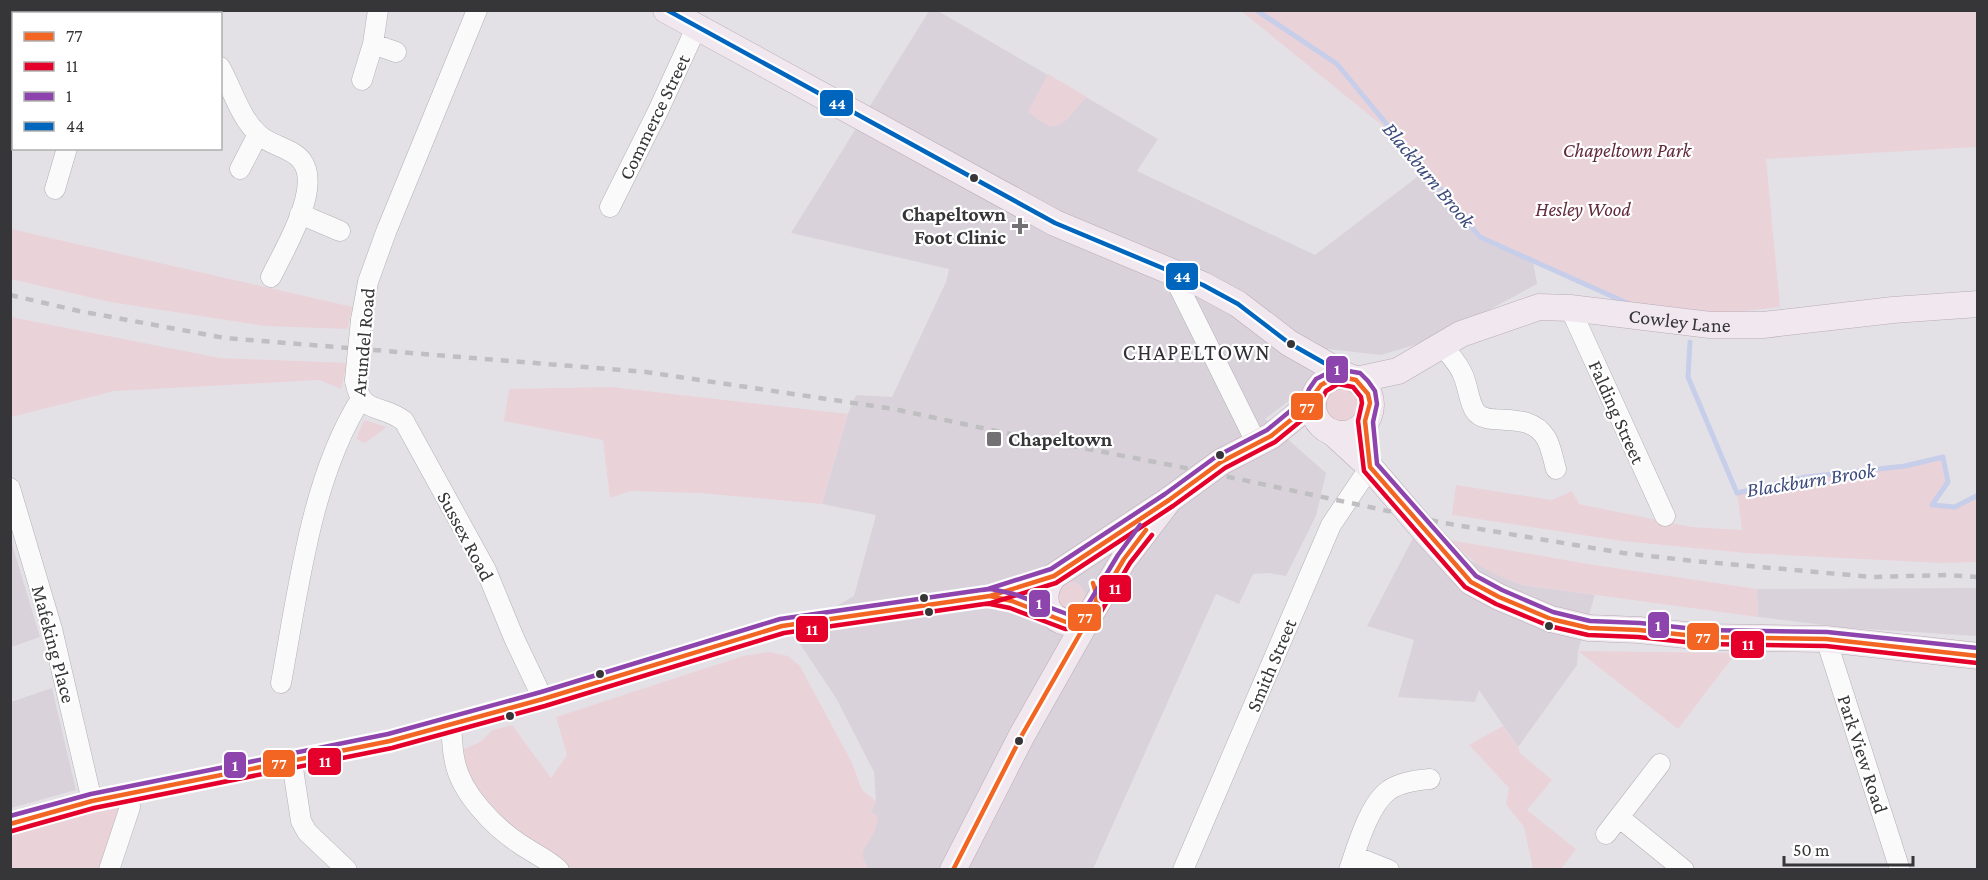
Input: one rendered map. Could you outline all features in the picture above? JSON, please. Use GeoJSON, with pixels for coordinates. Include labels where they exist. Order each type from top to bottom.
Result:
{"type":"FeatureCollection","features":[{"type":"Feature","properties":{"kind":"main road"},"geometry":{"type":"LineString","coordinates":[[666,10],[1055,223],[1203,285],[1238,304],[1289,343],[1352,378],[1363,386],[1370,403],[1367,417],[1370,467]]}},
{"type":"Feature","properties":{"kind":"main road","name":"Cowley Lane"},"geometry":{"type":"LineString","coordinates":[[1352,378],[1398,371],[1442,345],[1485,324],[1539,307],[1570,308],[1710,325],[1751,326],[1893,309],[1977,304]]}},
{"type":"Feature","properties":{"kind":"main road"},"geometry":{"type":"LineString","coordinates":[[1289,343],[1306,368],[1314,397],[1315,416],[1370,467],[1471,582],[1499,597],[1551,619],[1589,628],[1639,630],[1704,637],[1826,639],[1977,656]]}},
{"type":"Feature","properties":{"kind":"main road","name":"Cowley Lane"},"geometry":{"type":"LineString","coordinates":[[1367,417],[1398,371]]}},
{"type":"Feature","properties":{"kind":"main road"},"geometry":{"type":"LineString","coordinates":[[1059,671],[1068,647],[1067,630],[1047,608],[1045,591],[1057,574],[1169,500],[1226,459],[1263,439],[1314,397],[1321,385],[1329,379],[1337,376],[1352,378]]}},
{"type":"Feature","properties":{"kind":"main road"},"geometry":{"type":"LineString","coordinates":[[1263,439],[1328,430],[1341,434],[1350,432],[1367,417]]}},
{"type":"Feature","properties":{"kind":"main road"},"geometry":{"type":"LineString","coordinates":[[953,870],[1022,735],[1093,609],[1124,559],[1169,500]]}},
{"type":"Feature","properties":{"kind":"main road"},"geometry":{"type":"LineString","coordinates":[[1056,618],[1073,623],[1080,621],[1093,609],[1097,597],[1092,581],[1078,571],[1069,570],[1057,574]]}},
{"type":"Feature","properties":{"kind":"street"},"geometry":{"type":"LineString","coordinates":[[362,80],[373,44],[378,10]]}},
{"type":"Feature","properties":{"kind":"street","name":"Arundel Road"},"geometry":{"type":"LineString","coordinates":[[281,683],[320,493],[347,421],[361,399],[355,380],[361,320],[368,282],[386,232],[477,10]]}},
{"type":"Feature","properties":{"kind":"street","name":"Commerce Street"},"geometry":{"type":"LineString","coordinates":[[610,207],[697,26]]}},
{"type":"Feature","properties":{"kind":"street"},"geometry":{"type":"LineString","coordinates":[[373,44],[396,52]]}},
{"type":"Feature","properties":{"kind":"street"},"geometry":{"type":"LineString","coordinates":[[222,71],[237,102],[258,134],[302,160],[308,172],[309,188],[300,214],[271,277]]}},
{"type":"Feature","properties":{"kind":"street"},"geometry":{"type":"LineString","coordinates":[[240,169],[258,134]]}},
{"type":"Feature","properties":{"kind":"street"},"geometry":{"type":"LineString","coordinates":[[55,189],[66,150]]}},
{"type":"Feature","properties":{"kind":"street"},"geometry":{"type":"LineString","coordinates":[[300,214],[340,231]]}},
{"type":"Feature","properties":{"kind":"street"},"geometry":{"type":"LineString","coordinates":[[1172,273],[1209,348],[1263,439]]}},
{"type":"Feature","properties":{"kind":"street","name":"Falding Street"},"geometry":{"type":"LineString","coordinates":[[1570,308],[1665,516]]}},
{"type":"Feature","properties":{"kind":"street"},"geometry":{"type":"LineString","coordinates":[[1442,345],[1462,373],[1475,412],[1483,417],[1522,420],[1535,426],[1546,438],[1556,469]]}},
{"type":"Feature","properties":{"kind":"street","name":"Sussex Road"},"geometry":{"type":"LineString","coordinates":[[361,399],[370,407],[397,416],[404,421],[486,570],[513,638],[543,699]]}},
{"type":"Feature","properties":{"kind":"street","name":"Smith Street"},"geometry":{"type":"LineString","coordinates":[[1183,870],[1331,525],[1370,467]]}},
{"type":"Feature","properties":{"kind":"street","name":"Mafeking Place"},"geometry":{"type":"LineString","coordinates":[[10,488],[52,629],[92,801]]}},
{"type":"Feature","properties":{"kind":"street"},"geometry":{"type":"LineString","coordinates":[[10,825],[92,801],[390,741],[543,699],[782,626],[990,596],[1057,574]]}},
{"type":"Feature","properties":{"kind":"street"},"geometry":{"type":"LineString","coordinates":[[990,596],[1012,601],[1056,618]]}},
{"type":"Feature","properties":{"kind":"street","name":"Park View Road"},"geometry":{"type":"LineString","coordinates":[[1826,639],[1900,870]]}},
{"type":"Feature","properties":{"kind":"street"},"geometry":{"type":"LineString","coordinates":[[451,725],[455,764],[464,784],[479,806],[499,829],[551,862],[559,870]]}},
{"type":"Feature","properties":{"kind":"street"},"geometry":{"type":"LineString","coordinates":[[292,762],[301,821],[307,832],[347,870]]}},
{"type":"Feature","properties":{"kind":"street"},"geometry":{"type":"LineString","coordinates":[[1606,834],[1660,764]]}},
{"type":"Feature","properties":{"kind":"street"},"geometry":{"type":"LineString","coordinates":[[1389,870],[1352,863],[1367,822],[1384,794],[1399,784],[1430,779]]}},
{"type":"Feature","properties":{"kind":"street"},"geometry":{"type":"LineString","coordinates":[[109,870],[130,807],[129,794]]}},
{"type":"Feature","properties":{"kind":"street"},"geometry":{"type":"LineString","coordinates":[[1620,818],[1684,870]]}},
{"type":"Feature","properties":{"kind":"shaded area"},"geometry":{"type":"Polygon","coordinates":[[[929,11],[938,11],[1158,139],[1137,171],[1315,255],[1425,171],[1480,235],[1533,261],[1537,284],[1437,338],[1381,355],[1328,349],[1302,391],[1265,419],[1326,473],[1316,516],[1286,576],[1269,573],[1253,574],[1239,604],[1216,594],[1093,869],[840,869],[876,801],[874,772],[836,698],[792,632],[854,596],[876,515],[822,504],[848,414],[856,395],[892,397],[946,282],[949,269],[791,233],[929,11]]]}},
{"type":"Feature","properties":{"kind":"shaded area"},"geometry":{"type":"Polygon","coordinates":[[[10,537],[40,637],[11,647],[10,647],[10,537]]]}},
{"type":"Feature","properties":{"kind":"shaded area"},"geometry":{"type":"Polygon","coordinates":[[[1413,538],[1450,540],[1470,560],[1522,585],[1595,595],[1578,651],[1577,665],[1518,747],[1479,690],[1475,702],[1398,697],[1414,640],[1367,626],[1413,538]]]}},
{"type":"Feature","properties":{"kind":"shaded area"},"geometry":{"type":"Polygon","coordinates":[[[1977,588],[1977,636],[1849,628],[1758,617],[1757,589],[1977,588]]]}},
{"type":"Feature","properties":{"kind":"shaded area"},"geometry":{"type":"Polygon","coordinates":[[[52,688],[76,790],[11,808],[11,702],[52,688]]]}},
{"type":"Feature","properties":{"kind":"green space","name":"Chapeltown Park"},"geometry":{"type":"Polygon","coordinates":[[[1241,11],[1977,11],[1977,147],[1766,159],[1780,307],[1713,315],[1627,303],[1480,237],[1399,139],[1241,11]]]}},
{"type":"Feature","properties":{"kind":"green space"},"geometry":{"type":"Polygon","coordinates":[[[1048,74],[1087,97],[1065,121],[1055,127],[1046,125],[1028,112],[1048,74]]]}},
{"type":"Feature","properties":{"kind":"green space"},"geometry":{"type":"Polygon","coordinates":[[[11,229],[353,307],[347,329],[266,326],[110,302],[11,279],[11,229]]]}},
{"type":"Feature","properties":{"kind":"green space"},"geometry":{"type":"Polygon","coordinates":[[[11,317],[220,358],[347,363],[341,389],[320,380],[114,391],[11,417],[11,317]]]}},
{"type":"Feature","properties":{"kind":"green space"},"geometry":{"type":"Polygon","coordinates":[[[611,387],[848,414],[822,504],[700,493],[630,491],[610,498],[603,440],[504,421],[509,389],[611,387]]]}},
{"type":"Feature","properties":{"kind":"green space"},"geometry":{"type":"Polygon","coordinates":[[[1341,387],[1354,392],[1359,405],[1354,418],[1341,423],[1328,418],[1323,405],[1328,392],[1341,387]]]}},
{"type":"Feature","properties":{"kind":"green space"},"geometry":{"type":"Polygon","coordinates":[[[364,420],[387,427],[365,443],[356,439],[364,420]]]}},
{"type":"Feature","properties":{"kind":"green space"},"geometry":{"type":"Polygon","coordinates":[[[1943,457],[1948,482],[1932,504],[1955,507],[1977,494],[1977,562],[1941,563],[1746,553],[1622,541],[1452,515],[1456,485],[1552,500],[1572,491],[1579,504],[1691,527],[1742,530],[1737,493],[1806,477],[1905,466],[1943,457]]]}},
{"type":"Feature","properties":{"kind":"green space"},"geometry":{"type":"Polygon","coordinates":[[[1450,540],[1588,564],[1757,589],[1758,617],[1522,585],[1483,567],[1450,540]]]}},
{"type":"Feature","properties":{"kind":"green space"},"geometry":{"type":"Polygon","coordinates":[[[1068,581],[1077,583],[1085,592],[1083,605],[1071,612],[1058,606],[1056,590],[1068,581]]]}},
{"type":"Feature","properties":{"kind":"green space"},"geometry":{"type":"Polygon","coordinates":[[[1578,651],[1736,653],[1678,729],[1578,651]]]}},
{"type":"Feature","properties":{"kind":"green space"},"geometry":{"type":"Polygon","coordinates":[[[769,652],[788,656],[800,666],[852,763],[862,790],[876,801],[871,812],[878,816],[876,827],[863,853],[869,869],[568,869],[504,819],[472,784],[465,762],[464,749],[480,742],[493,730],[512,725],[551,778],[567,755],[556,717],[743,656],[769,652]]]}},
{"type":"Feature","properties":{"kind":"green space"},"geometry":{"type":"Polygon","coordinates":[[[1503,726],[1520,753],[1552,780],[1527,810],[1576,849],[1561,869],[1533,869],[1524,827],[1506,804],[1509,788],[1469,745],[1503,726]]]}},
{"type":"Feature","properties":{"kind":"green space"},"geometry":{"type":"Polygon","coordinates":[[[120,806],[100,869],[11,869],[10,832],[33,822],[120,806]]]}},
{"type":"Feature","properties":{"kind":"waterway","name":"Blackburn Brook"},"geometry":{"type":"LineString","coordinates":[[1256,10],[1337,64],[1480,237],[1627,303]]}},
{"type":"Feature","properties":{"kind":"waterway","name":"Blackburn Brook"},"geometry":{"type":"LineString","coordinates":[[1690,342],[1688,377],[1737,493],[1806,477],[1905,466],[1943,457],[1948,482],[1932,505],[1955,507],[1978,495]]}},
{"type":"Feature","properties":{"kind":"railway"},"geometry":{"type":"LineString","coordinates":[[10,295],[79,311],[225,338],[646,372],[894,409],[1444,523],[1623,553],[1872,577],[1947,575],[1978,577]]}},
{"type":"Feature","properties":{"kind":"transit line","name":"44"},"geometry":{"type":"LineString","coordinates":[[667,10],[1055,223],[1203,285],[1238,304],[1289,343],[1347,376]]}},
{"type":"Feature","properties":{"kind":"transit line","name":"1"},"geometry":{"type":"LineString","coordinates":[[10,816],[91,794],[388,734],[541,692],[780,619],[988,589],[1051,569],[1165,494],[1217,456],[1267,430],[1306,398],[1316,379],[1336,369],[1360,373],[1375,391],[1377,404],[1373,422],[1377,464],[1476,576],[1502,590],[1553,612],[1590,621],[1640,623],[1704,630],[1827,632],[1978,648]]}},
{"type":"Feature","properties":{"kind":"transit line","name":"77"},"geometry":{"type":"LineString","coordinates":[[10,824],[92,801],[390,741],[543,699],[782,626],[990,596],[1054,576],[1169,500],[1221,462],[1271,436],[1313,402],[1315,393],[1321,385],[1337,376],[1356,380],[1368,394],[1370,403],[1365,421],[1370,467],[1471,582],[1499,597],[1551,619],[1589,628],[1639,630],[1704,637],[1826,639],[1978,656]]}},
{"type":"Feature","properties":{"kind":"transit line","name":"11"},"geometry":{"type":"LineString","coordinates":[[12,831],[94,808],[392,748],[545,706],[784,633],[991,603],[1056,583],[1173,506],[1225,468],[1275,442],[1318,407],[1326,391],[1338,384],[1353,387],[1361,397],[1358,421],[1364,471],[1465,587],[1496,604],[1549,626],[1588,635],[1638,637],[1704,644],[1826,646],[1977,663]]}},
{"type":"Feature","properties":{"kind":"transit line","name":"1"},"geometry":{"type":"LineString","coordinates":[[982,590],[991,589],[1014,594],[1067,614],[1077,614],[1087,606],[1118,555],[1140,525]]}},
{"type":"Feature","properties":{"kind":"transit line","name":"77"},"geometry":{"type":"LineString","coordinates":[[983,597],[990,596],[1012,601],[1066,622],[1080,621],[1093,611],[1124,559],[1146,530]]}},
{"type":"Feature","properties":{"kind":"transit line","name":"11"},"geometry":{"type":"LineString","coordinates":[[984,604],[1010,608],[1065,629],[1083,628],[1099,615],[1130,563],[1152,535]]}},
{"type":"Feature","properties":{"kind":"transit line","name":"77"},"geometry":{"type":"LineString","coordinates":[[953,870],[1022,735],[1093,611],[1097,597],[1093,583]]}},
{"type":"Feature","properties":{"kind":"place","name":"Chapeltown Foot Clinic"},"geometry":{"type":"Point","coordinates":[1020,226]}},
{"type":"Feature","properties":{"kind":"place","name":"Chapeltown"},"geometry":{"type":"Point","coordinates":[994,439]}},
{"type":"Feature","properties":{"kind":"district","name":"CHAPELTOWN"},"geometry":{"type":"Point","coordinates":[1197,352]}},
{"type":"Feature","properties":{"kind":"park label","name":"Hesley Wood"},"geometry":{"type":"Point","coordinates":[1583,209]}}]}
